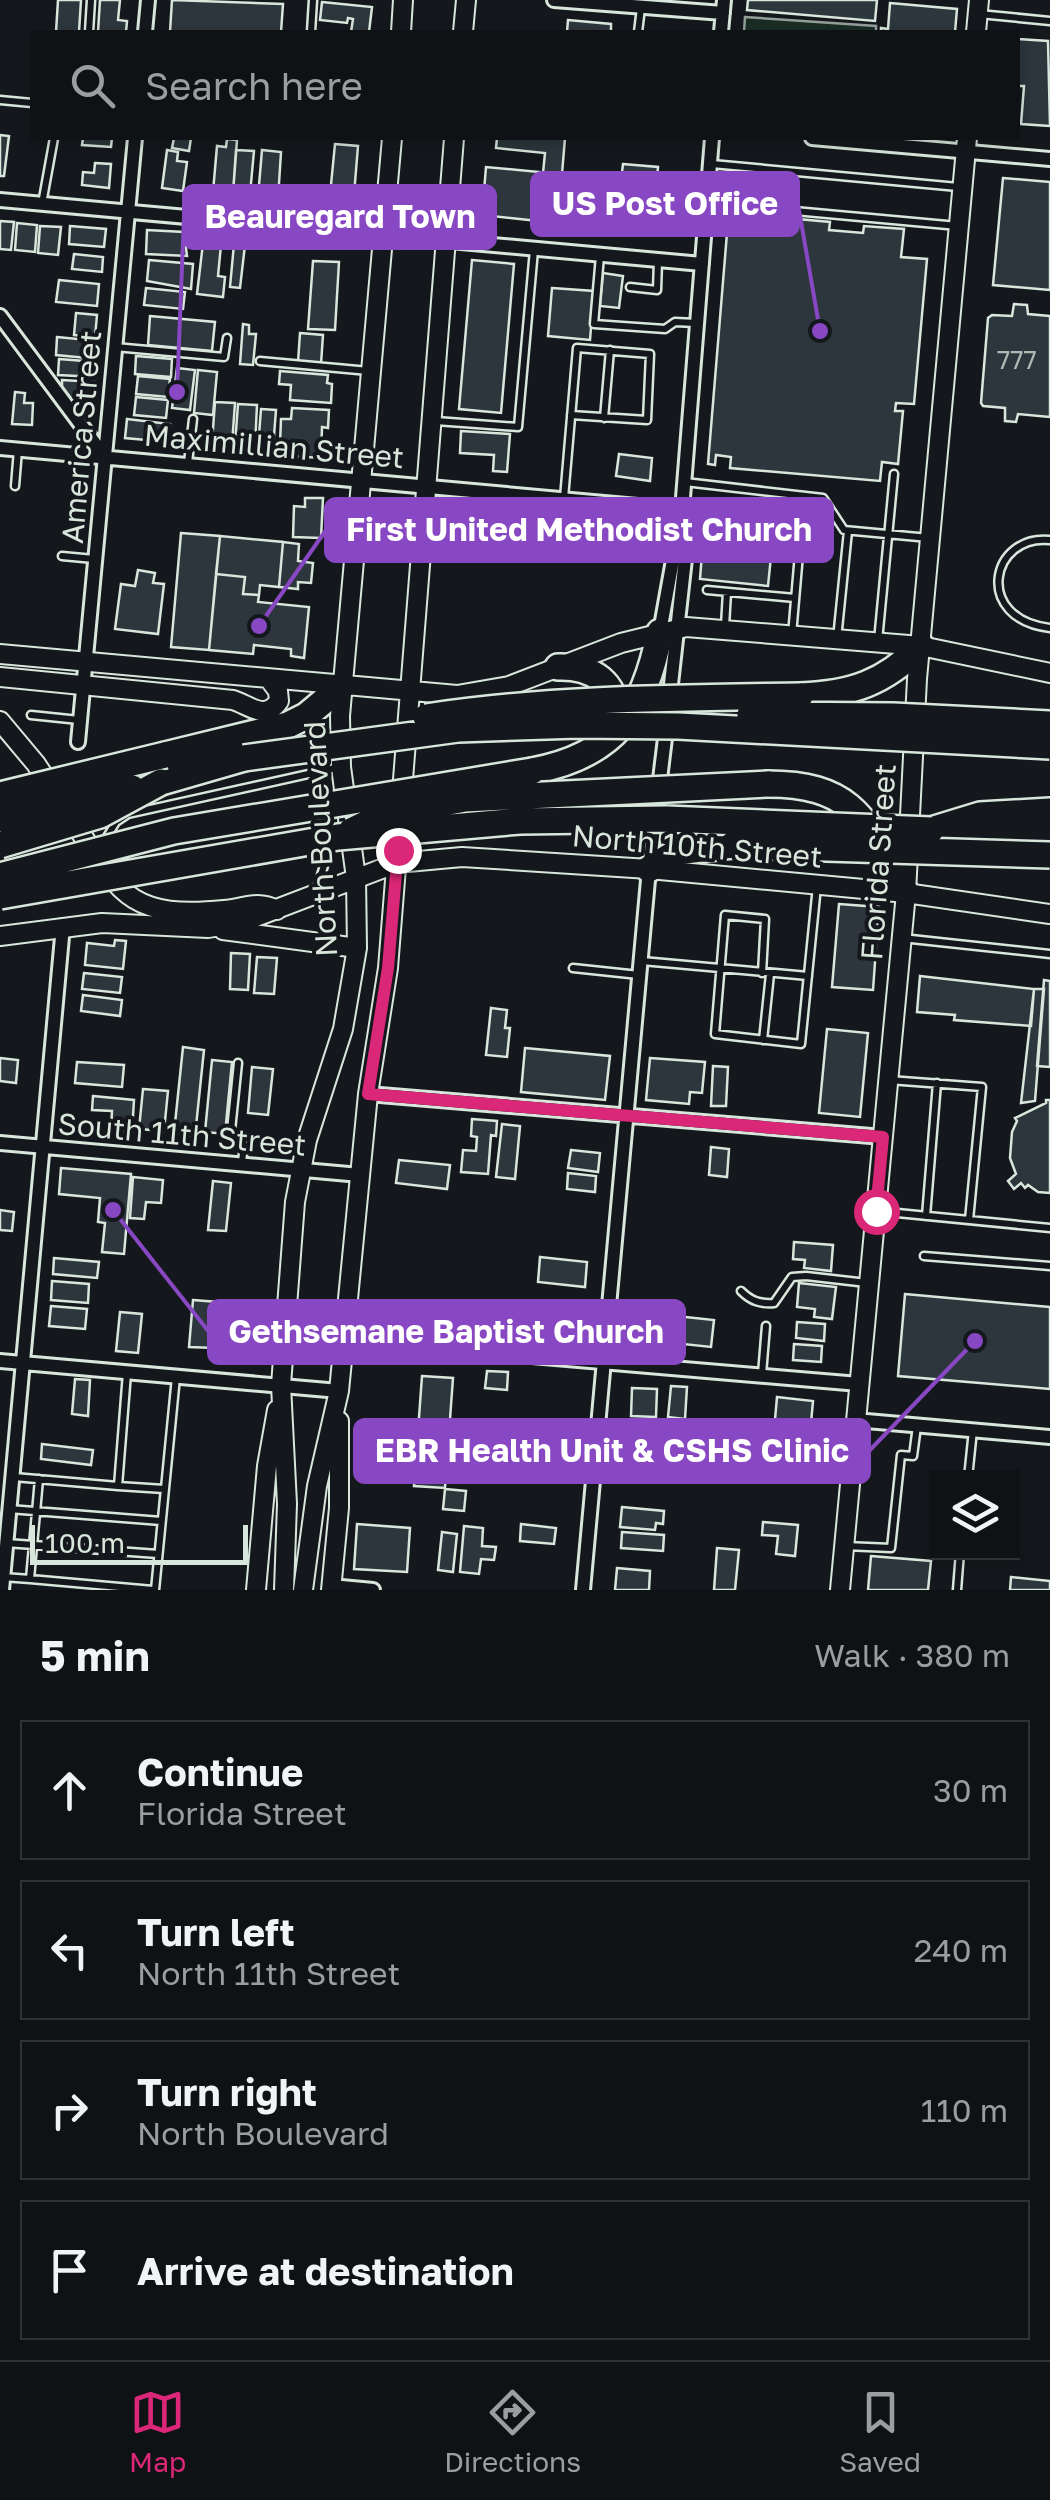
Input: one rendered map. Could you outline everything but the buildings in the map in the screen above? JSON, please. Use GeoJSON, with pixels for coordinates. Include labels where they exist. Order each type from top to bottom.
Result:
{"type":"FeatureCollection","features":[{"type":"Feature","properties":{"kind":"highway"},"geometry":{"type":"LineString","coordinates":[[0,876],[174,831],[532,771],[581,759],[626,719],[669,630]]}},
{"type":"Feature","properties":{"kind":"highway"},"geometry":{"type":"LineString","coordinates":[[0,819],[161,782],[321,734],[474,709],[838,693],[897,670],[920,646]]}},
{"type":"Feature","properties":{"kind":"highway"},"geometry":{"type":"LineString","coordinates":[[558,667],[586,668],[606,682],[616,706],[609,738]]}},
{"type":"Feature","properties":{"kind":"highway"},"geometry":{"type":"LineString","coordinates":[[0,795],[288,724],[314,710],[343,685]]}},
{"type":"Feature","properties":{"kind":"highway"},"geometry":{"type":"LineString","coordinates":[[647,726],[765,714],[1050,724]]}},
{"type":"Feature","properties":{"kind":"highway"},"geometry":{"type":"LineString","coordinates":[[244,758],[458,729],[647,726],[1050,746]]}},
{"type":"Feature","properties":{"kind":"highway"},"geometry":{"type":"LineString","coordinates":[[0,846],[100,815],[161,782]]}},
{"type":"Feature","properties":{"kind":"highway"},"geometry":{"type":"LineString","coordinates":[[0,896],[163,868],[333,831],[386,814],[466,799],[768,784],[807,786],[841,798],[866,824],[906,893]]}},
{"type":"Feature","properties":{"kind":"highway"},"geometry":{"type":"LineString","coordinates":[[931,830],[980,815],[1050,811]]}},
{"type":"Feature","properties":{"kind":"highway"},"geometry":{"type":"LineString","coordinates":[[333,831],[616,818],[1050,834]]}},
{"type":"Feature","properties":{"kind":"highway"},"geometry":{"type":"LineString","coordinates":[[649,869],[678,852],[732,845],[1050,855]]}},
{"type":"Feature","properties":{"kind":"highway"},"geometry":{"type":"LineString","coordinates":[[0,911],[104,890],[163,868]]}},
{"type":"Feature","properties":{"kind":"main road"},"geometry":{"type":"LineString","coordinates":[[401,30],[404,0]]}},
{"type":"Feature","properties":{"kind":"main road"},"geometry":{"type":"LineString","coordinates":[[463,30],[466,0]]}},
{"type":"Feature","properties":{"kind":"main road","name":"North Boulevard"},"geometry":{"type":"LineString","coordinates":[[284,1590],[286,1450],[282,1384],[291,1243],[300,1170],[343,1029],[357,948],[356,878],[341,767],[343,685],[392,140]]}},
{"type":"Feature","properties":{"kind":"main road","name":"North Boulevard"},"geometry":{"type":"LineString","coordinates":[[303,1590],[316,1486],[339,1391],[368,1094],[388,968],[454,140]]}},
{"type":"Feature","properties":{"kind":"main road","name":"Florida Street"},"geometry":{"type":"LineString","coordinates":[[840,1590],[906,893],[920,646],[966,145]]}},
{"type":"Feature","properties":{"kind":"main road"},"geometry":{"type":"LineString","coordinates":[[0,654],[456,695],[484,692],[669,630],[724,630],[920,646],[1050,672]]}},
{"type":"Feature","properties":{"kind":"main road"},"geometry":{"type":"LineString","coordinates":[[0,677],[233,700],[263,712],[271,711],[279,701],[278,691],[269,679]]}},
{"type":"Feature","properties":{"kind":"main road"},"geometry":{"type":"LineString","coordinates":[[0,722],[36,764],[112,882],[133,900],[163,909],[214,912],[263,903],[278,910]]}},
{"type":"Feature","properties":{"kind":"main road","name":"North 10th Street"},"geometry":{"type":"LineString","coordinates":[[208,928],[240,924],[397,862],[488,857],[906,893],[1050,914]]}},
{"type":"Feature","properties":{"kind":"main road"},"geometry":{"type":"LineString","coordinates":[[112,882],[120,922]]}},
{"type":"Feature","properties":{"kind":"main road"},"geometry":{"type":"LineString","coordinates":[[0,936],[120,922],[208,928],[357,948]]}},
{"type":"Feature","properties":{"kind":"main road"},"geometry":{"type":"LineString","coordinates":[[256,1590],[267,1466],[282,1384]]}},
{"type":"Feature","properties":{"kind":"main road"},"geometry":{"type":"LineString","coordinates":[[331,1588],[338,1508],[339,1391]]}},
{"type":"Feature","properties":{"kind":"street"},"geometry":{"type":"LineString","coordinates":[[145,30],[148,0]]}},
{"type":"Feature","properties":{"kind":"street"},"geometry":{"type":"LineString","coordinates":[[554,0],[641,7],[723,7]]}},
{"type":"Feature","properties":{"kind":"street","name":"America Street"},"geometry":{"type":"LineString","coordinates":[[78,742],[135,140]]}},
{"type":"Feature","properties":{"kind":"street"},"geometry":{"type":"LineString","coordinates":[[583,1590],[682,510],[712,140]]}},
{"type":"Feature","properties":{"kind":"street"},"geometry":{"type":"LineString","coordinates":[[876,141],[966,145],[1050,159]]}},
{"type":"Feature","properties":{"kind":"street"},"geometry":{"type":"LineString","coordinates":[[0,200],[702,264]]}},
{"type":"Feature","properties":{"kind":"street"},"geometry":{"type":"LineString","coordinates":[[0,316],[105,457]]}},
{"type":"Feature","properties":{"kind":"street","name":"Maximillian Street"},"geometry":{"type":"LineString","coordinates":[[0,448],[682,510]]}},
{"type":"Feature","properties":{"kind":"street"},"geometry":{"type":"LineString","coordinates":[[2,1583],[63,926]]}},
{"type":"Feature","properties":{"kind":"street"},"geometry":{"type":"LineString","coordinates":[[368,1094],[883,1137]]}},
{"type":"Feature","properties":{"kind":"street","name":"South 11th Street"},"geometry":{"type":"LineString","coordinates":[[0,1144],[360,1175]]}},
{"type":"Feature","properties":{"kind":"street"},"geometry":{"type":"LineString","coordinates":[[345,1340],[859,1384]]}},
{"type":"Feature","properties":{"kind":"street"},"geometry":{"type":"LineString","coordinates":[[0,1361],[339,1391]]}},
{"type":"Feature","properties":{"kind":"street"},"geometry":{"type":"LineString","coordinates":[[855,1420],[1050,1437]]}},
{"type":"Feature","properties":{"kind":"street"},"geometry":{"type":"LineString","coordinates":[[331,1588],[373,1590]]}},
{"type":"Feature","properties":{"kind":"lane"},"geometry":{"type":"LineString","coordinates":[[89,30],[91,0]]}},
{"type":"Feature","properties":{"kind":"lane"},"geometry":{"type":"LineString","coordinates":[[310,30],[313,0]]}},
{"type":"Feature","properties":{"kind":"lane"},"geometry":{"type":"LineString","coordinates":[[638,30],[641,7]]}},
{"type":"Feature","properties":{"kind":"lane"},"geometry":{"type":"LineString","coordinates":[[977,15],[1050,21]]}},
{"type":"Feature","properties":{"kind":"lane"},"geometry":{"type":"LineString","coordinates":[[0,100],[30,103]]}},
{"type":"Feature","properties":{"kind":"lane"},"geometry":{"type":"LineString","coordinates":[[42,204],[54,140]]}},
{"type":"Feature","properties":{"kind":"lane"},"geometry":{"type":"LineString","coordinates":[[710,164],[962,188]]}},
{"type":"Feature","properties":{"kind":"lane"},"geometry":{"type":"LineString","coordinates":[[708,202],[959,226]]}},
{"type":"Feature","properties":{"kind":"lane"},"geometry":{"type":"LineString","coordinates":[[430,420],[518,426],[534,250]]}},
{"type":"Feature","properties":{"kind":"lane"},"geometry":{"type":"LineString","coordinates":[[600,256],[594,324],[665,329],[675,322],[697,323]]}},
{"type":"Feature","properties":{"kind":"lane"},"geometry":{"type":"LineString","coordinates":[[630,287],[657,290],[658,260]]}},
{"type":"Feature","properties":{"kind":"lane"},"geometry":{"type":"LineString","coordinates":[[116,347],[224,357],[227,338]]}},
{"type":"Feature","properties":{"kind":"lane"},"geometry":{"type":"LineString","coordinates":[[564,499],[576,348],[650,354],[646,420],[572,416]]}},
{"type":"Feature","properties":{"kind":"lane"},"geometry":{"type":"LineString","coordinates":[[604,418],[610,350]]}},
{"type":"Feature","properties":{"kind":"lane"},"geometry":{"type":"LineString","coordinates":[[260,361],[370,372]]}},
{"type":"Feature","properties":{"kind":"lane"},"geometry":{"type":"LineString","coordinates":[[188,465],[194,420]]}},
{"type":"Feature","properties":{"kind":"lane"},"geometry":{"type":"LineString","coordinates":[[15,486],[18,450]]}},
{"type":"Feature","properties":{"kind":"lane"},"geometry":{"type":"LineString","coordinates":[[878,642],[894,474]]}},
{"type":"Feature","properties":{"kind":"lane"},"geometry":{"type":"LineString","coordinates":[[684,482],[823,498],[844,530],[930,538]]}},
{"type":"Feature","properties":{"kind":"lane"},"geometry":{"type":"LineString","coordinates":[[792,635],[804,496]]}},
{"type":"Feature","properties":{"kind":"lane"},"geometry":{"type":"LineString","coordinates":[[837,639],[848,530]]}},
{"type":"Feature","properties":{"kind":"lane"},"geometry":{"type":"LineString","coordinates":[[1050,540],[1038,539],[1013,548],[1004,561],[1000,585],[1003,604],[1010,614],[1028,624],[1050,628]]}},
{"type":"Feature","properties":{"kind":"lane"},"geometry":{"type":"LineString","coordinates":[[62,556],[96,559]]}},
{"type":"Feature","properties":{"kind":"lane"},"geometry":{"type":"LineString","coordinates":[[707,590],[795,598]]}},
{"type":"Feature","properties":{"kind":"lane"},"geometry":{"type":"LineString","coordinates":[[724,630],[726,592]]}},
{"type":"Feature","properties":{"kind":"lane"},"geometry":{"type":"LineString","coordinates":[[31,715],[80,720]]}},
{"type":"Feature","properties":{"kind":"lane"},"geometry":{"type":"LineString","coordinates":[[92,851],[103,844],[116,822],[128,814],[341,767]]}},
{"type":"Feature","properties":{"kind":"lane"},"geometry":{"type":"LineString","coordinates":[[315,773],[333,831],[316,894]]}},
{"type":"Feature","properties":{"kind":"lane"},"geometry":{"type":"LineString","coordinates":[[763,1040],[766,919],[725,915],[714,1034],[763,1040],[800,1044],[817,885]]}},
{"type":"Feature","properties":{"kind":"lane"},"geometry":{"type":"LineString","coordinates":[[902,938],[1050,954]]}},
{"type":"Feature","properties":{"kind":"lane"},"geometry":{"type":"LineString","coordinates":[[573,968],[720,970],[808,976]]}},
{"type":"Feature","properties":{"kind":"lane"},"geometry":{"type":"LineString","coordinates":[[238,1063],[230,1140],[244,1145],[241,1164]]}},
{"type":"Feature","properties":{"kind":"lane"},"geometry":{"type":"LineString","coordinates":[[888,1080],[982,1086],[969,1220]]}},
{"type":"Feature","properties":{"kind":"lane"},"geometry":{"type":"LineString","coordinates":[[926,1216],[937,1083]]}},
{"type":"Feature","properties":{"kind":"lane"},"geometry":{"type":"LineString","coordinates":[[876,1211],[1050,1228]]}},
{"type":"Feature","properties":{"kind":"lane"},"geometry":{"type":"LineString","coordinates":[[924,1256],[1050,1266]]}},
{"type":"Feature","properties":{"kind":"lane"},"geometry":{"type":"LineString","coordinates":[[740,1291],[750,1300],[764,1304],[774,1302],[792,1278],[868,1283]]}},
{"type":"Feature","properties":{"kind":"lane"},"geometry":{"type":"LineString","coordinates":[[762,1376],[766,1326]]}},
{"type":"Feature","properties":{"kind":"lane"},"geometry":{"type":"LineString","coordinates":[[118,1486],[127,1372]]}},
{"type":"Feature","properties":{"kind":"lane"},"geometry":{"type":"LineString","coordinates":[[2,1583],[30,1579],[154,1590],[176,1376]]}},
{"type":"Feature","properties":{"kind":"lane"},"geometry":{"type":"LineString","coordinates":[[844,1546],[891,1548],[900,1455],[913,1456],[916,1426]]}},
{"type":"Feature","properties":{"kind":"lane"},"geometry":{"type":"LineString","coordinates":[[969,1470],[973,1430]]}},
{"type":"Feature","properties":{"kind":"lane"},"geometry":{"type":"LineString","coordinates":[[12,1477],[164,1489]]}},
{"type":"Feature","properties":{"kind":"lane"},"geometry":{"type":"LineString","coordinates":[[30,1579],[39,1480]]}},
{"type":"Feature","properties":{"kind":"lane"},"geometry":{"type":"LineString","coordinates":[[9,1509],[161,1521]]}},
{"type":"Feature","properties":{"kind":"lane"},"geometry":{"type":"LineString","coordinates":[[6,1542],[158,1554]]}},
{"type":"Feature","properties":{"kind":"lane"},"geometry":{"type":"LineString","coordinates":[[957,1590],[959,1560]]}},
{"type":"Feature","properties":{"kind":"green space"},"geometry":{"type":"Polygon","coordinates":[[[745,17],[876,26],[876,30],[744,30],[745,17]]]}},
{"type":"Feature","properties":{"kind":"place","name":"US Post Office"},"geometry":{"type":"Point","coordinates":[820,331]}},
{"type":"Feature","properties":{"kind":"place","name":"Beauregard Town"},"geometry":{"type":"Point","coordinates":[177,392]}},
{"type":"Feature","properties":{"kind":"place","name":"First United Methodist Church"},"geometry":{"type":"Point","coordinates":[259,626]}},
{"type":"Feature","properties":{"kind":"place","name":"Gethsemane Baptist Church"},"geometry":{"type":"Point","coordinates":[113,1210]}},
{"type":"Feature","properties":{"kind":"place","name":"EBR Health Unit & CSHS Clinic"},"geometry":{"type":"Point","coordinates":[975,1341]}},
{"type":"Feature","properties":{"kind":"route"},"geometry":{"type":"LineString","coordinates":[[398,850],[388,968],[368,1094],[883,1137],[876,1211]]}}]}
